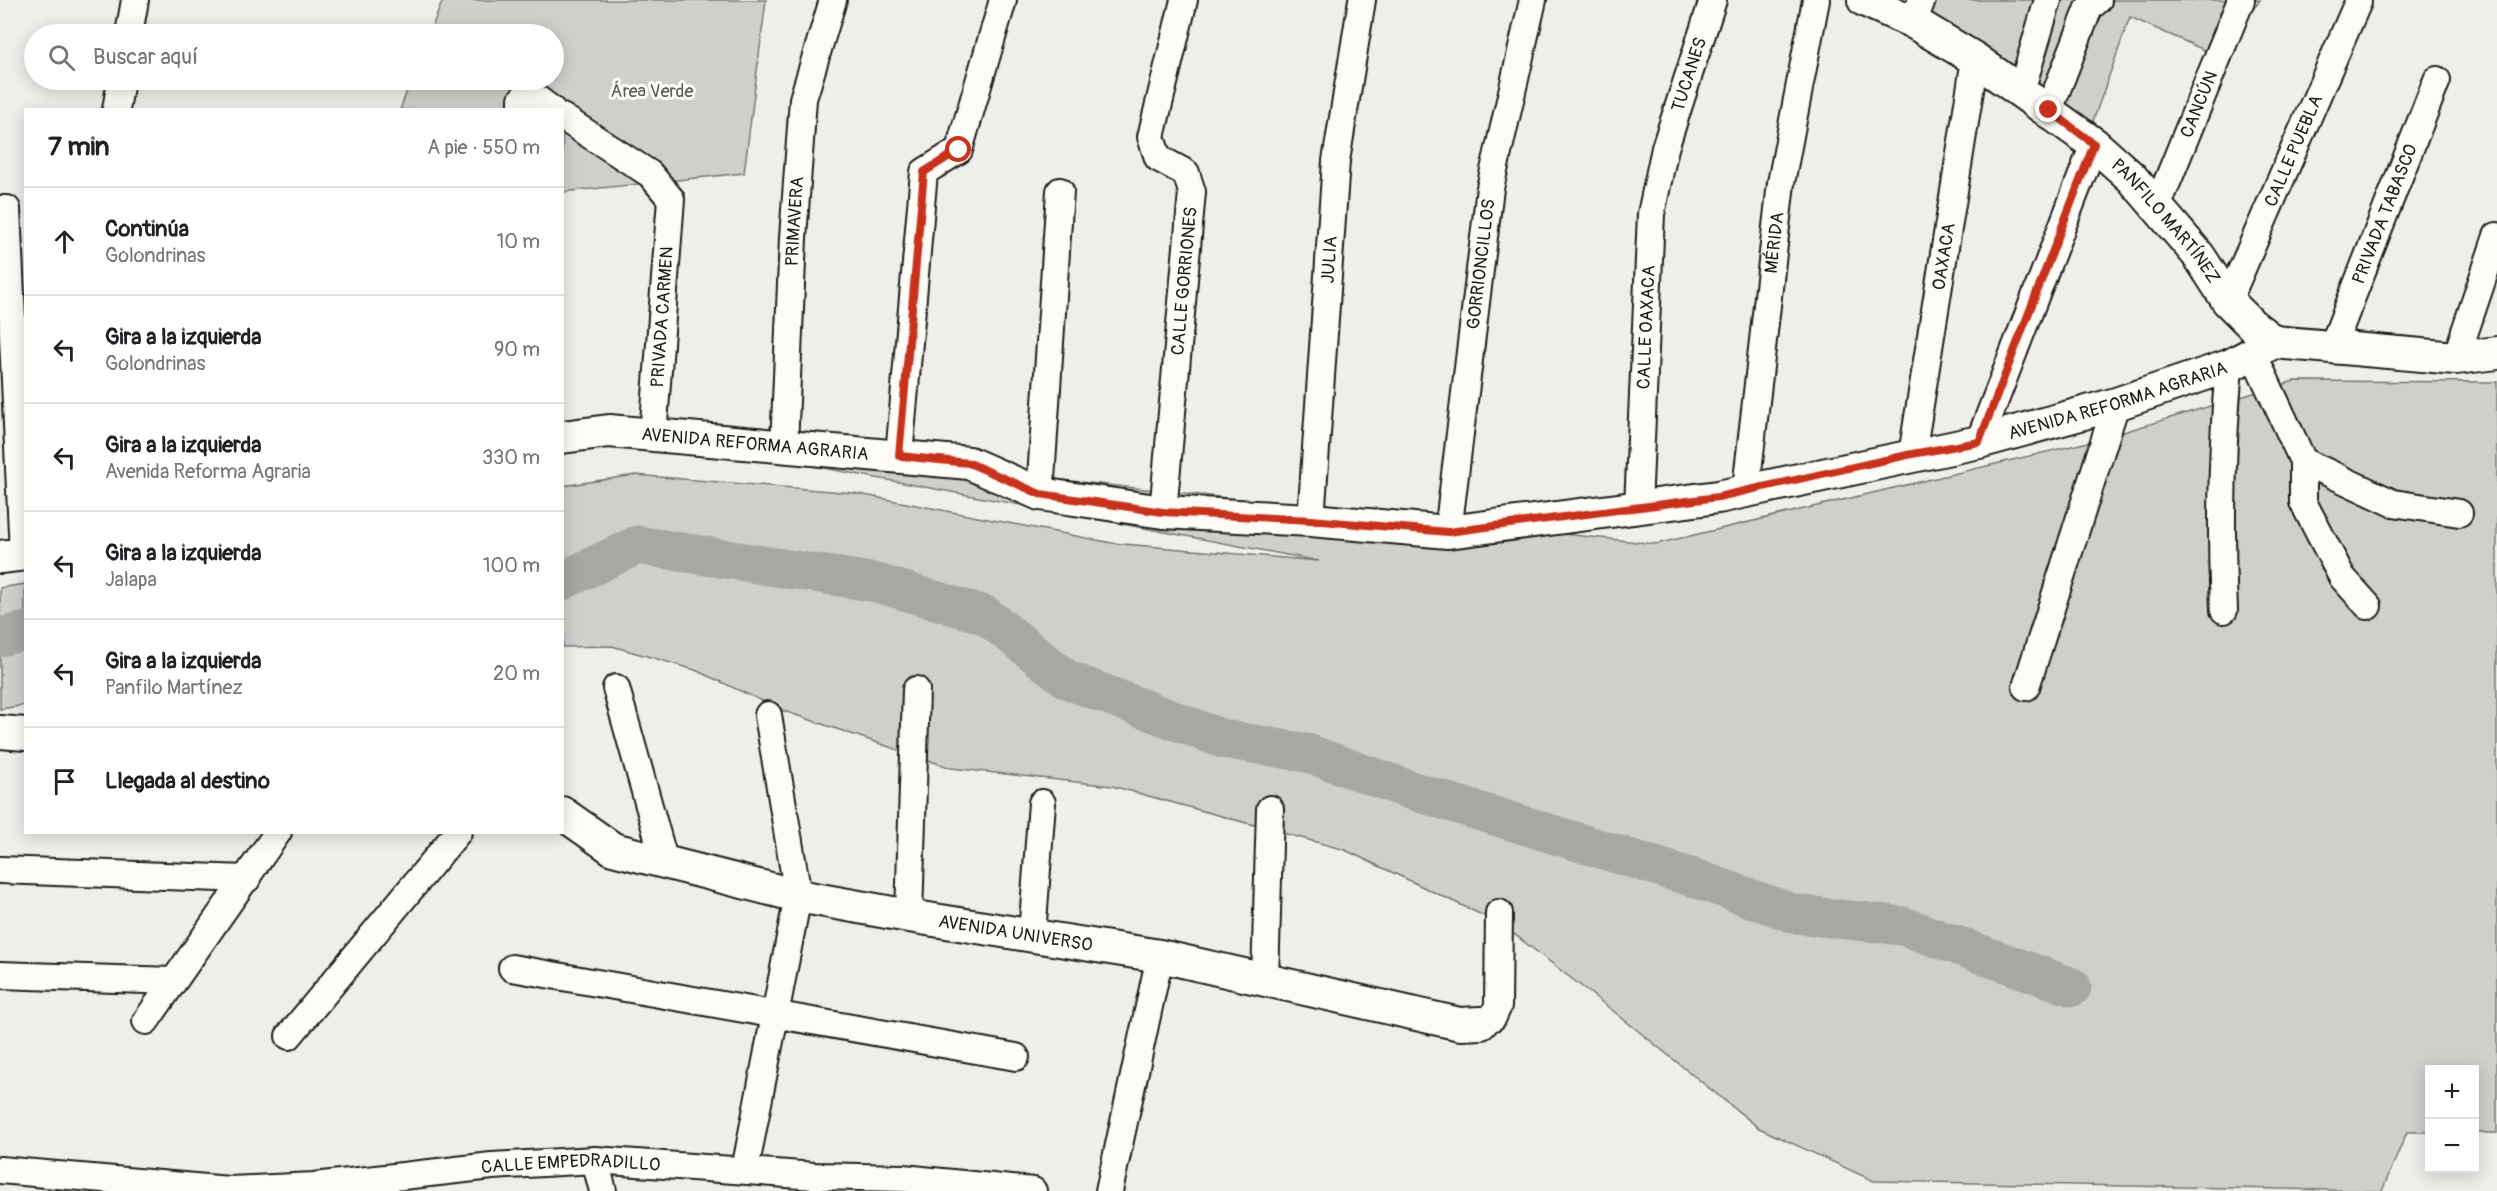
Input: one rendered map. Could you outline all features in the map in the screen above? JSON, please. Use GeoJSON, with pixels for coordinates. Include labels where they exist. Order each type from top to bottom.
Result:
{"type":"FeatureCollection","features":[{"type":"Feature","properties":{"kind":"street"},"geometry":{"type":"LineString","coordinates":[[131,24],[135,0]]}},
{"type":"Feature","properties":{"kind":"street","name":"PRIMAVERA"},"geometry":{"type":"LineString","coordinates":[[784,447],[803,99],[833,0]]}},
{"type":"Feature","properties":{"kind":"street"},"geometry":{"type":"LineString","coordinates":[[899,456],[924,172],[959,150],[1003,0]]}},
{"type":"Feature","properties":{"kind":"street","name":"CALLE GORRIONES"},"geometry":{"type":"LineString","coordinates":[[1163,512],[1192,192],[1186,173],[1158,158],[1151,137],[1184,0]]}},
{"type":"Feature","properties":{"kind":"street","name":"JULIA"},"geometry":{"type":"LineString","coordinates":[[1311,520],[1336,161],[1362,0]]}},
{"type":"Feature","properties":{"kind":"street","name":"GORRIONCILLOS"},"geometry":{"type":"LineString","coordinates":[[1448,532],[1490,188],[1533,0]]}},
{"type":"Feature","properties":{"kind":"street","name":"TUCANES"},"geometry":{"type":"LineString","coordinates":[[1665,148],[1713,0]]}},
{"type":"Feature","properties":{"kind":"street","name":"MÉRIDA"},"geometry":{"type":"LineString","coordinates":[[1746,489],[1781,183],[1816,0]]}},
{"type":"Feature","properties":{"kind":"street","name":"PANFILO MARTÍNEZ"},"geometry":{"type":"LineString","coordinates":[[1864,0],[1917,11],[1975,59],[2094,144],[2132,178],[2199,256],[2228,301],[2252,325],[2252,354]]}},
{"type":"Feature","properties":{"kind":"street"},"geometry":{"type":"LineString","coordinates":[[2021,91],[2048,0]]}},
{"type":"Feature","properties":{"kind":"street"},"geometry":{"type":"LineString","coordinates":[[2049,110],[2089,8],[2097,0]]}},
{"type":"Feature","properties":{"kind":"street","name":"CANCÚN"},"geometry":{"type":"LineString","coordinates":[[2157,207],[2241,0]]}},
{"type":"Feature","properties":{"kind":"street","name":"CALLE PUEBLA"},"geometry":{"type":"LineString","coordinates":[[2228,301],[2358,2]]}},
{"type":"Feature","properties":{"kind":"street","name":"OAXACA"},"geometry":{"type":"LineString","coordinates":[[1912,454],[1975,59]]}},
{"type":"Feature","properties":{"kind":"street","name":"PRIVADA TABASCO"},"geometry":{"type":"LineString","coordinates":[[2332,348],[2438,80]]}},
{"type":"Feature","properties":{"kind":"street"},"geometry":{"type":"LineString","coordinates":[[116,108],[119,90]]}},
{"type":"Feature","properties":{"kind":"street"},"geometry":{"type":"LineString","coordinates":[[522,108],[522,99],[526,95],[532,95],[549,108]]}},
{"type":"Feature","properties":{"kind":"street","name":"PRIVADA CARMEN"},"geometry":{"type":"LineString","coordinates":[[564,118],[650,174],[671,199],[653,436]]}},
{"type":"Feature","properties":{"kind":"street"},"geometry":{"type":"LineString","coordinates":[[1979,442],[2094,144]]}},
{"type":"Feature","properties":{"kind":"street","name":"CALLE OAXACA"},"geometry":{"type":"LineString","coordinates":[[1638,507],[1651,214],[1665,148]]}},
{"type":"Feature","properties":{"kind":"street"},"geometry":{"type":"LineString","coordinates":[[1040,494],[1060,191]]}},
{"type":"Feature","properties":{"kind":"street"},"geometry":{"type":"LineString","coordinates":[[3,209],[16,555]]}},
{"type":"Feature","properties":{"kind":"street"},"geometry":{"type":"LineString","coordinates":[[2456,358],[2497,236]]}},
{"type":"Feature","properties":{"kind":"street","name":"AVENIDA REFORMA AGRARIA"},"geometry":{"type":"LineString","coordinates":[[564,437],[609,431],[969,463],[1040,494],[1163,512],[1311,520],[1448,532],[1718,497],[1912,454],[1979,442],[2116,404],[2252,354],[2332,348],[2456,358],[2497,353]]}},
{"type":"Feature","properties":{"kind":"street"},"geometry":{"type":"LineString","coordinates":[[2252,354],[2303,461],[2303,502],[2342,577],[2368,606]]}},
{"type":"Feature","properties":{"kind":"street"},"geometry":{"type":"LineString","coordinates":[[2224,610],[2221,554],[2224,425],[2252,354]]}},
{"type":"Feature","properties":{"kind":"street"},"geometry":{"type":"LineString","coordinates":[[2026,687],[2116,404]]}},
{"type":"Feature","properties":{"kind":"street"},"geometry":{"type":"LineString","coordinates":[[2303,461],[2393,504],[2459,513]]}},
{"type":"Feature","properties":{"kind":"street"},"geometry":{"type":"LineString","coordinates":[[616,688],[665,863]]}},
{"type":"Feature","properties":{"kind":"street"},"geometry":{"type":"LineString","coordinates":[[909,916],[916,690]]}},
{"type":"Feature","properties":{"kind":"street"},"geometry":{"type":"LineString","coordinates":[[745,1170],[798,896],[768,715]]}},
{"type":"Feature","properties":{"kind":"street"},"geometry":{"type":"LineString","coordinates":[[0,732],[24,734]]}},
{"type":"Feature","properties":{"kind":"street"},"geometry":{"type":"LineString","coordinates":[[1032,935],[1042,804]]}},
{"type":"Feature","properties":{"kind":"street"},"geometry":{"type":"LineString","coordinates":[[1265,981],[1270,810]]}},
{"type":"Feature","properties":{"kind":"street","name":"AVENIDA UNIVERSO"},"geometry":{"type":"LineString","coordinates":[[564,814],[614,849],[798,896],[1160,956],[1460,1024],[1481,1023]]}},
{"type":"Feature","properties":{"kind":"street"},"geometry":{"type":"LineString","coordinates":[[146,1021],[277,834]]}},
{"type":"Feature","properties":{"kind":"street"},"geometry":{"type":"LineString","coordinates":[[289,1036],[456,834]]}},
{"type":"Feature","properties":{"kind":"street"},"geometry":{"type":"LineString","coordinates":[[0,870],[247,879]]}},
{"type":"Feature","properties":{"kind":"street"},"geometry":{"type":"LineString","coordinates":[[1481,1023],[1493,1017],[1498,1006],[1499,913]]}},
{"type":"Feature","properties":{"kind":"street"},"geometry":{"type":"LineString","coordinates":[[1109,1191],[1160,956]]}},
{"type":"Feature","properties":{"kind":"street"},"geometry":{"type":"LineString","coordinates":[[512,968],[1016,1057]]}},
{"type":"Feature","properties":{"kind":"street"},"geometry":{"type":"LineString","coordinates":[[0,975],[173,981]]}},
{"type":"Feature","properties":{"kind":"street"},"geometry":{"type":"LineString","coordinates":[[595,1160],[603,1191]]}},
{"type":"Feature","properties":{"kind":"street","name":"CALLE EMPEDRADILLO"},"geometry":{"type":"LineString","coordinates":[[0,1170],[49,1182],[229,1191],[314,1186],[492,1166],[595,1160],[905,1184],[1033,1191]]}},
{"type":"Feature","properties":{"kind":"green space","name":"Área Verde"},"geometry":{"type":"Polygon","coordinates":[[[443,0],[766,0],[744,173],[564,192],[564,108],[401,108],[407,90],[564,90],[564,24],[433,24],[443,0]]]}},
{"type":"Feature","properties":{"kind":"green space"},"geometry":{"type":"Polygon","coordinates":[[[1883,0],[2260,0],[2220,57],[2130,17],[2091,127],[1883,0]]]}},
{"type":"Feature","properties":{"kind":"green space"},"geometry":{"type":"Polygon","coordinates":[[[2294,381],[2497,382],[2497,1133],[2479,1133],[2479,1065],[2425,1065],[2425,1132],[2407,1132],[2382,1191],[1874,1181],[1759,1128],[1501,924],[1345,850],[1112,786],[951,768],[784,711],[695,670],[612,646],[564,647],[564,486],[635,475],[854,493],[1112,543],[1319,561],[653,436],[1656,544],[2093,441],[2294,381]]]}},
{"type":"Feature","properties":{"kind":"green space"},"geometry":{"type":"Polygon","coordinates":[[[24,584],[24,705],[0,709],[0,588],[24,584]]]}},
{"type":"Feature","properties":{"kind":"waterway"},"geometry":{"type":"LineString","coordinates":[[564,580],[637,545],[877,583],[985,615],[1068,680],[1223,739],[1307,753],[1407,789],[1697,879],[1795,914],[1903,926],[2072,987]]}},
{"type":"Feature","properties":{"kind":"waterway"},"geometry":{"type":"LineString","coordinates":[[0,637],[24,631]]}},
{"type":"Feature","properties":{"kind":"route"},"geometry":{"type":"LineString","coordinates":[[959,150],[924,172],[899,456],[969,463],[1040,494],[1163,512],[1311,520],[1448,532],[1718,497],[1912,454],[1979,442],[2094,144],[2049,110]]}}]}
